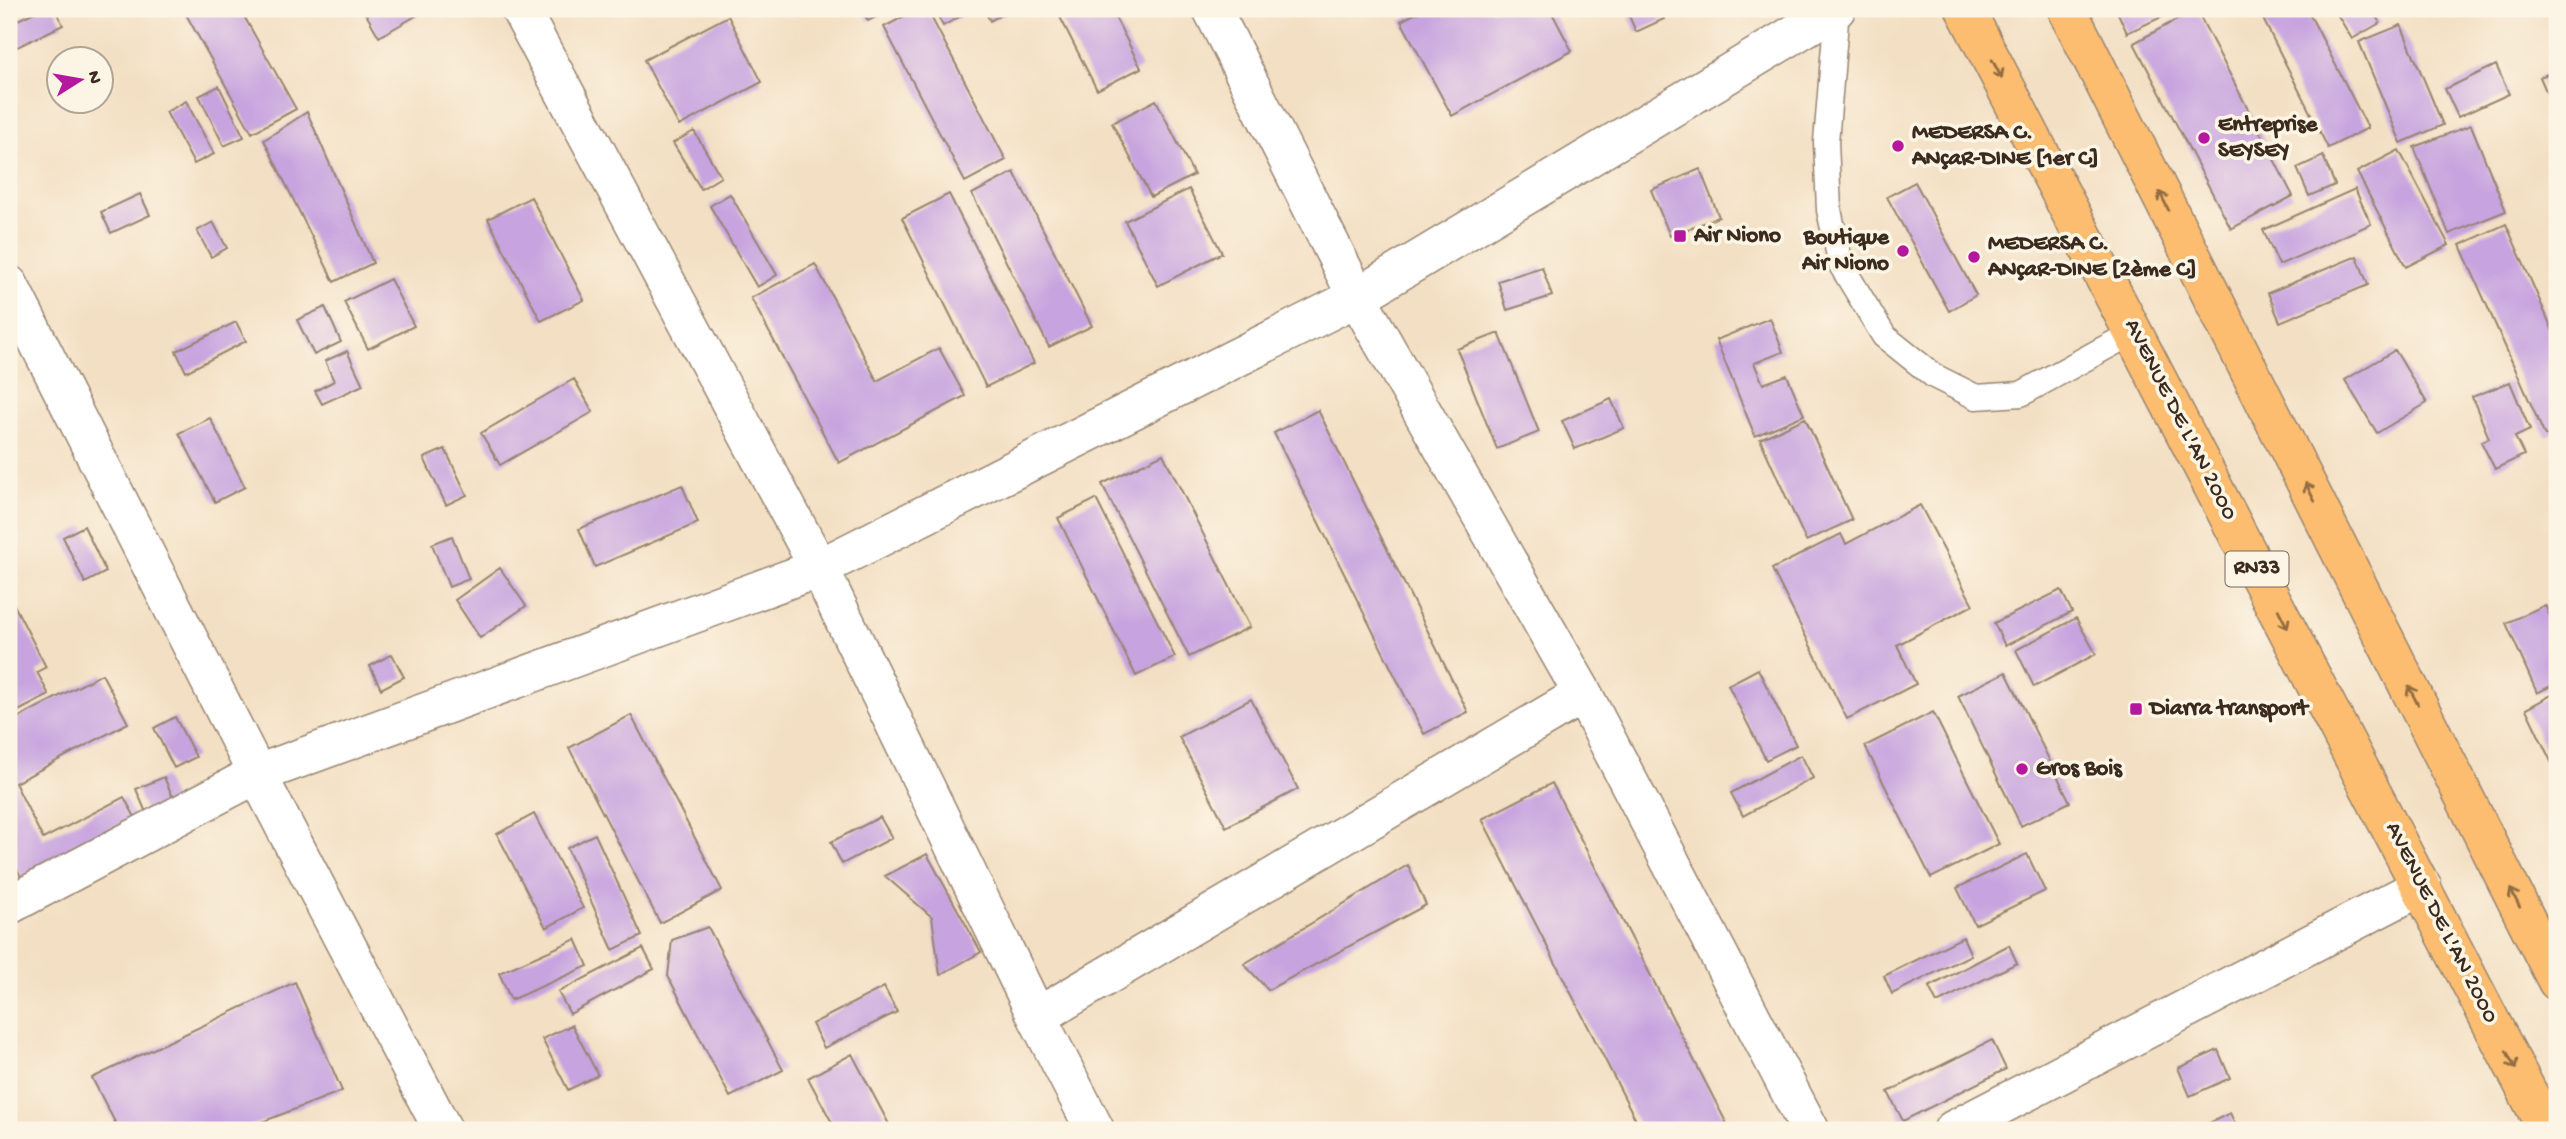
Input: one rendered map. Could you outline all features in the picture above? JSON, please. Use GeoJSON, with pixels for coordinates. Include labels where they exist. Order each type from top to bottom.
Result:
{"type":"FeatureCollection","features":[{"type":"Feature","properties":{"kind":"main road","name":"AVENUE DE L'AN 2000"},"geometry":{"type":"LineString","coordinates":[[1965,9],[2547,1130]]}},
{"type":"Feature","properties":{"kind":"main road"},"geometry":{"type":"LineString","coordinates":[[2067,9],[2546,931],[2557,981]]}},
{"type":"Feature","properties":{"kind":"street"},"geometry":{"type":"LineString","coordinates":[[520,9],[819,568],[1037,1017],[1096,1130]]}},
{"type":"Feature","properties":{"kind":"street"},"geometry":{"type":"LineString","coordinates":[[1212,9],[1357,297],[1583,694],[1810,1130]]}},
{"type":"Feature","properties":{"kind":"street"},"geometry":{"type":"LineString","coordinates":[[9,905],[257,774],[819,568],[1357,297],[1837,9]]}},
{"type":"Feature","properties":{"kind":"street"},"geometry":{"type":"LineString","coordinates":[[11,294],[443,1130]]}},
{"type":"Feature","properties":{"kind":"street"},"geometry":{"type":"LineString","coordinates":[[1037,1017],[1583,694]]}},
{"type":"Feature","properties":{"kind":"street"},"geometry":{"type":"LineString","coordinates":[[1953,1130],[2422,886]]}},
{"type":"Feature","properties":{"kind":"lane"},"geometry":{"type":"LineString","coordinates":[[1837,9],[1826,142],[1829,210],[1841,265],[1884,336],[1934,376],[1976,397],[2021,394],[2134,332]]}},
{"type":"Feature","properties":{"kind":"building"},"geometry":{"type":"Polygon","coordinates":[[[41,9],[55,9],[63,25],[9,51],[9,24],[41,9]]]}},
{"type":"Feature","properties":{"kind":"building"},"geometry":{"type":"Polygon","coordinates":[[[183,9],[240,9],[296,109],[252,133],[183,9]]]}},
{"type":"Feature","properties":{"kind":"building"},"geometry":{"type":"Polygon","coordinates":[[[363,9],[428,9],[379,37],[363,9]]]}},
{"type":"Feature","properties":{"kind":"building"},"geometry":{"type":"Polygon","coordinates":[[[862,9],[892,9],[868,21],[862,9]]]}},
{"type":"Feature","properties":{"kind":"building"},"geometry":{"type":"Polygon","coordinates":[[[918,9],[927,9],[1006,160],[965,182],[884,27],[918,9]]]}},
{"type":"Feature","properties":{"kind":"building"},"geometry":{"type":"Polygon","coordinates":[[[934,9],[967,9],[968,12],[943,26],[934,9]]]}},
{"type":"Feature","properties":{"kind":"building"},"geometry":{"type":"Polygon","coordinates":[[[984,9],[1012,9],[990,21],[984,9]]]}},
{"type":"Feature","properties":{"kind":"building"},"geometry":{"type":"Polygon","coordinates":[[[1056,9],[1111,9],[1141,68],[1097,90],[1056,9]]]}},
{"type":"Feature","properties":{"kind":"building"},"geometry":{"type":"Polygon","coordinates":[[[1424,9],[1550,9],[1572,51],[1452,116],[1401,21],[1424,9]]]}},
{"type":"Feature","properties":{"kind":"building"},"geometry":{"type":"Polygon","coordinates":[[[1626,9],[1659,9],[1664,19],[1636,32],[1626,9]]]}},
{"type":"Feature","properties":{"kind":"building"},"geometry":{"type":"Polygon","coordinates":[[[2116,9],[2179,9],[2127,33],[2116,9]]]}},
{"type":"Feature","properties":{"kind":"building"},"geometry":{"type":"Polygon","coordinates":[[[2196,9],[2293,196],[2231,229],[2134,43],[2196,9]]]}},
{"type":"Feature","properties":{"kind":"building"},"geometry":{"type":"Polygon","coordinates":[[[2258,9],[2307,9],[2368,128],[2328,148],[2258,9]]]}},
{"type":"Feature","properties":{"kind":"building"},"geometry":{"type":"Polygon","coordinates":[[[2334,9],[2371,9],[2380,23],[2352,39],[2334,9]]]}},
{"type":"Feature","properties":{"kind":"building"},"geometry":{"type":"Polygon","coordinates":[[[728,16],[762,82],[679,126],[644,60],[728,16]]]}},
{"type":"Feature","properties":{"kind":"building"},"geometry":{"type":"Polygon","coordinates":[[[2401,25],[2443,125],[2401,143],[2359,42],[2401,25]]]}},
{"type":"Feature","properties":{"kind":"building"},"geometry":{"type":"Polygon","coordinates":[[[2496,65],[2509,94],[2458,117],[2445,89],[2496,65]]]}},
{"type":"Feature","properties":{"kind":"building"},"geometry":{"type":"Polygon","coordinates":[[[2557,70],[2557,117],[2540,77],[2557,70]]]}},
{"type":"Feature","properties":{"kind":"building"},"geometry":{"type":"Polygon","coordinates":[[[219,86],[244,137],[224,146],[199,96],[219,86]]]}},
{"type":"Feature","properties":{"kind":"building"},"geometry":{"type":"Polygon","coordinates":[[[1156,100],[1194,175],[1151,197],[1112,123],[1156,100]]]}},
{"type":"Feature","properties":{"kind":"building"},"geometry":{"type":"Polygon","coordinates":[[[186,101],[214,154],[194,164],[166,112],[186,101]]]}},
{"type":"Feature","properties":{"kind":"building"},"geometry":{"type":"Polygon","coordinates":[[[307,112],[373,263],[334,282],[264,140],[307,112]]]}},
{"type":"Feature","properties":{"kind":"building"},"geometry":{"type":"Polygon","coordinates":[[[2471,125],[2506,211],[2449,234],[2414,147],[2471,125]]]}},
{"type":"Feature","properties":{"kind":"building"},"geometry":{"type":"Polygon","coordinates":[[[694,131],[721,177],[701,189],[673,143],[694,131]]]}},
{"type":"Feature","properties":{"kind":"building"},"geometry":{"type":"Polygon","coordinates":[[[2399,150],[2449,245],[2406,267],[2357,172],[2399,150]]]}},
{"type":"Feature","properties":{"kind":"building"},"geometry":{"type":"Polygon","coordinates":[[[2323,156],[2335,185],[2309,196],[2297,168],[2323,156]]]}},
{"type":"Feature","properties":{"kind":"building"},"geometry":{"type":"Polygon","coordinates":[[[1700,169],[1719,217],[1670,236],[1651,190],[1700,169]]]}},
{"type":"Feature","properties":{"kind":"building"},"geometry":{"type":"Polygon","coordinates":[[[1014,172],[1092,326],[1049,347],[972,194],[1014,172]]]}},
{"type":"Feature","properties":{"kind":"building"},"geometry":{"type":"Polygon","coordinates":[[[1915,182],[1976,295],[1949,311],[1887,197],[1915,182]]]}},
{"type":"Feature","properties":{"kind":"building"},"geometry":{"type":"Polygon","coordinates":[[[1189,189],[1222,253],[1158,286],[1125,221],[1189,189]]]}},
{"type":"Feature","properties":{"kind":"building"},"geometry":{"type":"Polygon","coordinates":[[[2355,189],[2371,224],[2279,265],[2263,230],[2355,189]]]}},
{"type":"Feature","properties":{"kind":"building"},"geometry":{"type":"Polygon","coordinates":[[[140,194],[150,215],[111,233],[101,212],[140,194]]]}},
{"type":"Feature","properties":{"kind":"building"},"geometry":{"type":"Polygon","coordinates":[[[730,194],[777,275],[757,287],[710,206],[730,194]]]}},
{"type":"Feature","properties":{"kind":"building"},"geometry":{"type":"Polygon","coordinates":[[[949,194],[1034,363],[986,387],[902,218],[949,194]]]}},
{"type":"Feature","properties":{"kind":"building"},"geometry":{"type":"Polygon","coordinates":[[[531,197],[584,300],[541,321],[488,219],[531,197]]]}},
{"type":"Feature","properties":{"kind":"building"},"geometry":{"type":"Polygon","coordinates":[[[213,222],[227,248],[211,257],[197,231],[213,222]]]}},
{"type":"Feature","properties":{"kind":"building"},"geometry":{"type":"Polygon","coordinates":[[[2506,224],[2557,340],[2557,431],[2545,436],[2460,245],[2506,224]]]}},
{"type":"Feature","properties":{"kind":"building"},"geometry":{"type":"Polygon","coordinates":[[[2357,256],[2368,285],[2280,322],[2268,293],[2357,256]]]}},
{"type":"Feature","properties":{"kind":"building"},"geometry":{"type":"Polygon","coordinates":[[[815,264],[877,381],[939,348],[965,396],[839,463],[751,298],[815,264]]]}},
{"type":"Feature","properties":{"kind":"building"},"geometry":{"type":"Polygon","coordinates":[[[1542,267],[1552,296],[1507,310],[1498,281],[1542,267]]]}},
{"type":"Feature","properties":{"kind":"building"},"geometry":{"type":"Polygon","coordinates":[[[390,279],[414,326],[368,349],[344,302],[390,279]]]}},
{"type":"Feature","properties":{"kind":"building"},"geometry":{"type":"Polygon","coordinates":[[[325,307],[341,342],[314,355],[297,320],[325,307]]]}},
{"type":"Feature","properties":{"kind":"building"},"geometry":{"type":"Polygon","coordinates":[[[1770,318],[1783,352],[1754,363],[1763,384],[1787,375],[1804,415],[1755,436],[1716,340],[1770,318]]]}},
{"type":"Feature","properties":{"kind":"building"},"geometry":{"type":"Polygon","coordinates":[[[236,322],[246,341],[186,372],[176,351],[236,322]]]}},
{"type":"Feature","properties":{"kind":"building"},"geometry":{"type":"Polygon","coordinates":[[[1499,333],[1539,432],[1497,449],[1457,349],[1499,333]]]}},
{"type":"Feature","properties":{"kind":"building"},"geometry":{"type":"Polygon","coordinates":[[[2395,350],[2427,403],[2377,433],[2345,380],[2395,350]]]}},
{"type":"Feature","properties":{"kind":"building"},"geometry":{"type":"Polygon","coordinates":[[[347,351],[363,385],[322,404],[315,391],[334,381],[325,361],[347,351]]]}},
{"type":"Feature","properties":{"kind":"building"},"geometry":{"type":"Polygon","coordinates":[[[574,379],[593,412],[500,465],[481,433],[574,379]]]}},
{"type":"Feature","properties":{"kind":"building"},"geometry":{"type":"Polygon","coordinates":[[[2510,382],[2530,430],[2515,437],[2524,455],[2495,469],[2481,442],[2489,438],[2472,397],[2510,382]]]}},
{"type":"Feature","properties":{"kind":"building"},"geometry":{"type":"Polygon","coordinates":[[[1611,399],[1624,428],[1575,449],[1562,421],[1611,399]]]}},
{"type":"Feature","properties":{"kind":"building"},"geometry":{"type":"Polygon","coordinates":[[[1318,410],[1468,712],[1424,734],[1274,433],[1318,410]]]}},
{"type":"Feature","properties":{"kind":"building"},"geometry":{"type":"Polygon","coordinates":[[[210,418],[245,487],[215,502],[179,433],[210,418]]]}},
{"type":"Feature","properties":{"kind":"building"},"geometry":{"type":"Polygon","coordinates":[[[1805,418],[1852,520],[1806,541],[1760,439],[1805,418]]]}},
{"type":"Feature","properties":{"kind":"building"},"geometry":{"type":"Polygon","coordinates":[[[445,449],[467,495],[446,505],[424,458],[445,449]]]}},
{"type":"Feature","properties":{"kind":"building"},"geometry":{"type":"Polygon","coordinates":[[[1163,454],[1250,627],[1189,657],[1102,484],[1163,454]]]}},
{"type":"Feature","properties":{"kind":"building"},"geometry":{"type":"Polygon","coordinates":[[[682,485],[698,523],[595,567],[579,529],[682,485]]]}},
{"type":"Feature","properties":{"kind":"building"},"geometry":{"type":"Polygon","coordinates":[[[1096,499],[1175,657],[1136,676],[1058,518],[1096,499]]]}},
{"type":"Feature","properties":{"kind":"building"},"geometry":{"type":"Polygon","coordinates":[[[1920,505],[1973,605],[1897,645],[1916,684],[1847,719],[1772,569],[1841,534],[1846,544],[1920,505]]]}},
{"type":"Feature","properties":{"kind":"building"},"geometry":{"type":"Polygon","coordinates":[[[84,526],[106,572],[85,583],[63,537],[84,526]]]}},
{"type":"Feature","properties":{"kind":"building"},"geometry":{"type":"Polygon","coordinates":[[[452,536],[469,579],[449,587],[432,544],[452,536]]]}},
{"type":"Feature","properties":{"kind":"building"},"geometry":{"type":"Polygon","coordinates":[[[500,568],[526,606],[480,638],[455,600],[500,568]]]}},
{"type":"Feature","properties":{"kind":"building"},"geometry":{"type":"Polygon","coordinates":[[[2061,590],[2072,612],[2005,646],[1994,623],[2061,590]]]}},
{"type":"Feature","properties":{"kind":"building"},"geometry":{"type":"Polygon","coordinates":[[[9,595],[46,667],[37,672],[49,695],[9,716],[9,595]]]}},
{"type":"Feature","properties":{"kind":"building"},"geometry":{"type":"Polygon","coordinates":[[[2545,605],[2557,633],[2557,683],[2537,693],[2506,623],[2545,605]]]}},
{"type":"Feature","properties":{"kind":"building"},"geometry":{"type":"Polygon","coordinates":[[[2076,618],[2096,654],[2034,687],[2016,650],[2076,618]]]}},
{"type":"Feature","properties":{"kind":"building"},"geometry":{"type":"Polygon","coordinates":[[[392,654],[404,677],[381,689],[370,666],[392,654]]]}},
{"type":"Feature","properties":{"kind":"building"},"geometry":{"type":"Polygon","coordinates":[[[1758,669],[1796,745],[1766,760],[1728,685],[1758,669]]]}},
{"type":"Feature","properties":{"kind":"building"},"geometry":{"type":"Polygon","coordinates":[[[2006,672],[2070,802],[2021,826],[1958,696],[2006,672]]]}},
{"type":"Feature","properties":{"kind":"building"},"geometry":{"type":"Polygon","coordinates":[[[102,674],[128,723],[15,783],[43,839],[124,797],[135,817],[21,877],[9,853],[9,722],[102,674]]]}},
{"type":"Feature","properties":{"kind":"building"},"geometry":{"type":"Polygon","coordinates":[[[2557,692],[2557,774],[2526,709],[2557,692]]]}},
{"type":"Feature","properties":{"kind":"building"},"geometry":{"type":"Polygon","coordinates":[[[1251,699],[1298,789],[1226,827],[1179,737],[1251,699]]]}},
{"type":"Feature","properties":{"kind":"building"},"geometry":{"type":"Polygon","coordinates":[[[1933,712],[1999,844],[1931,878],[1865,746],[1933,712]]]}},
{"type":"Feature","properties":{"kind":"building"},"geometry":{"type":"Polygon","coordinates":[[[631,715],[722,890],[660,923],[569,748],[631,715]]]}},
{"type":"Feature","properties":{"kind":"building"},"geometry":{"type":"Polygon","coordinates":[[[175,717],[196,757],[174,768],[154,728],[175,717]]]}},
{"type":"Feature","properties":{"kind":"building"},"geometry":{"type":"Polygon","coordinates":[[[1801,755],[1813,778],[1743,816],[1731,793],[1801,755]]]}},
{"type":"Feature","properties":{"kind":"building"},"geometry":{"type":"Polygon","coordinates":[[[164,777],[175,802],[147,815],[136,789],[164,777]]]}},
{"type":"Feature","properties":{"kind":"building"},"geometry":{"type":"Polygon","coordinates":[[[1552,783],[1730,1130],[1641,1130],[1482,819],[1552,783]]]}},
{"type":"Feature","properties":{"kind":"building"},"geometry":{"type":"Polygon","coordinates":[[[534,814],[583,908],[546,928],[497,834],[534,814]]]}},
{"type":"Feature","properties":{"kind":"building"},"geometry":{"type":"Polygon","coordinates":[[[880,817],[892,838],[842,864],[831,842],[880,817]]]}},
{"type":"Feature","properties":{"kind":"building"},"geometry":{"type":"Polygon","coordinates":[[[595,834],[642,936],[613,950],[567,848],[595,834]]]}},
{"type":"Feature","properties":{"kind":"building"},"geometry":{"type":"Polygon","coordinates":[[[927,854],[981,952],[940,975],[932,917],[885,876],[927,854]]]}},
{"type":"Feature","properties":{"kind":"building"},"geometry":{"type":"Polygon","coordinates":[[[2027,854],[2045,891],[1975,925],[1957,888],[2027,854]]]}},
{"type":"Feature","properties":{"kind":"building"},"geometry":{"type":"Polygon","coordinates":[[[1408,865],[1426,905],[1268,990],[1244,964],[1408,865]]]}},
{"type":"Feature","properties":{"kind":"building"},"geometry":{"type":"Polygon","coordinates":[[[708,927],[783,1070],[730,1097],[668,976],[672,940],[708,927]]]}},
{"type":"Feature","properties":{"kind":"building"},"geometry":{"type":"Polygon","coordinates":[[[1963,937],[1971,955],[1892,994],[1884,976],[1963,937]]]}},
{"type":"Feature","properties":{"kind":"building"},"geometry":{"type":"Polygon","coordinates":[[[576,939],[588,966],[511,1000],[499,973],[576,939]]]}},
{"type":"Feature","properties":{"kind":"building"},"geometry":{"type":"Polygon","coordinates":[[[2009,945],[2017,963],[1937,1003],[1929,987],[2009,945]]]}},
{"type":"Feature","properties":{"kind":"building"},"geometry":{"type":"Polygon","coordinates":[[[643,948],[654,969],[570,1014],[558,992],[643,948]]]}},
{"type":"Feature","properties":{"kind":"building"},"geometry":{"type":"Polygon","coordinates":[[[295,982],[342,1091],[241,1130],[119,1130],[92,1078],[295,982]]]}},
{"type":"Feature","properties":{"kind":"building"},"geometry":{"type":"Polygon","coordinates":[[[884,987],[897,1012],[824,1048],[812,1024],[884,987]]]}},
{"type":"Feature","properties":{"kind":"building"},"geometry":{"type":"Polygon","coordinates":[[[572,1025],[598,1075],[568,1090],[542,1039],[572,1025]]]}},
{"type":"Feature","properties":{"kind":"building"},"geometry":{"type":"Polygon","coordinates":[[[1992,1040],[2006,1069],[1903,1121],[1888,1092],[1992,1040]]]}},
{"type":"Feature","properties":{"kind":"building"},"geometry":{"type":"Polygon","coordinates":[[[2218,1050],[2230,1078],[2190,1096],[2178,1068],[2218,1050]]]}},
{"type":"Feature","properties":{"kind":"building"},"geometry":{"type":"Polygon","coordinates":[[[852,1054],[892,1130],[836,1130],[808,1078],[852,1054]]]}},
{"type":"Feature","properties":{"kind":"building"},"geometry":{"type":"Polygon","coordinates":[[[2230,1113],[2238,1130],[2195,1130],[2230,1113]]]}},
{"type":"Feature","properties":{"kind":"place","name":"Entreprise SEYSEY"},"geometry":{"type":"Point","coordinates":[2204,138]}},
{"type":"Feature","properties":{"kind":"place","name":"MEDERSA C. ANçaR-DINE [1er C]"},"geometry":{"type":"Point","coordinates":[1898,146]}},
{"type":"Feature","properties":{"kind":"place","name":"Air Niono"},"geometry":{"type":"Point","coordinates":[1680,236]}},
{"type":"Feature","properties":{"kind":"place","name":"Boutique Air Niono"},"geometry":{"type":"Point","coordinates":[1903,251]}},
{"type":"Feature","properties":{"kind":"place","name":"MEDERSA C. ANçaR-DINE [2ème C]"},"geometry":{"type":"Point","coordinates":[1974,257]}},
{"type":"Feature","properties":{"kind":"place","name":"Diarra transport"},"geometry":{"type":"Point","coordinates":[2136,709]}},
{"type":"Feature","properties":{"kind":"place","name":"Gros Bois"},"geometry":{"type":"Point","coordinates":[2022,769]}}]}
